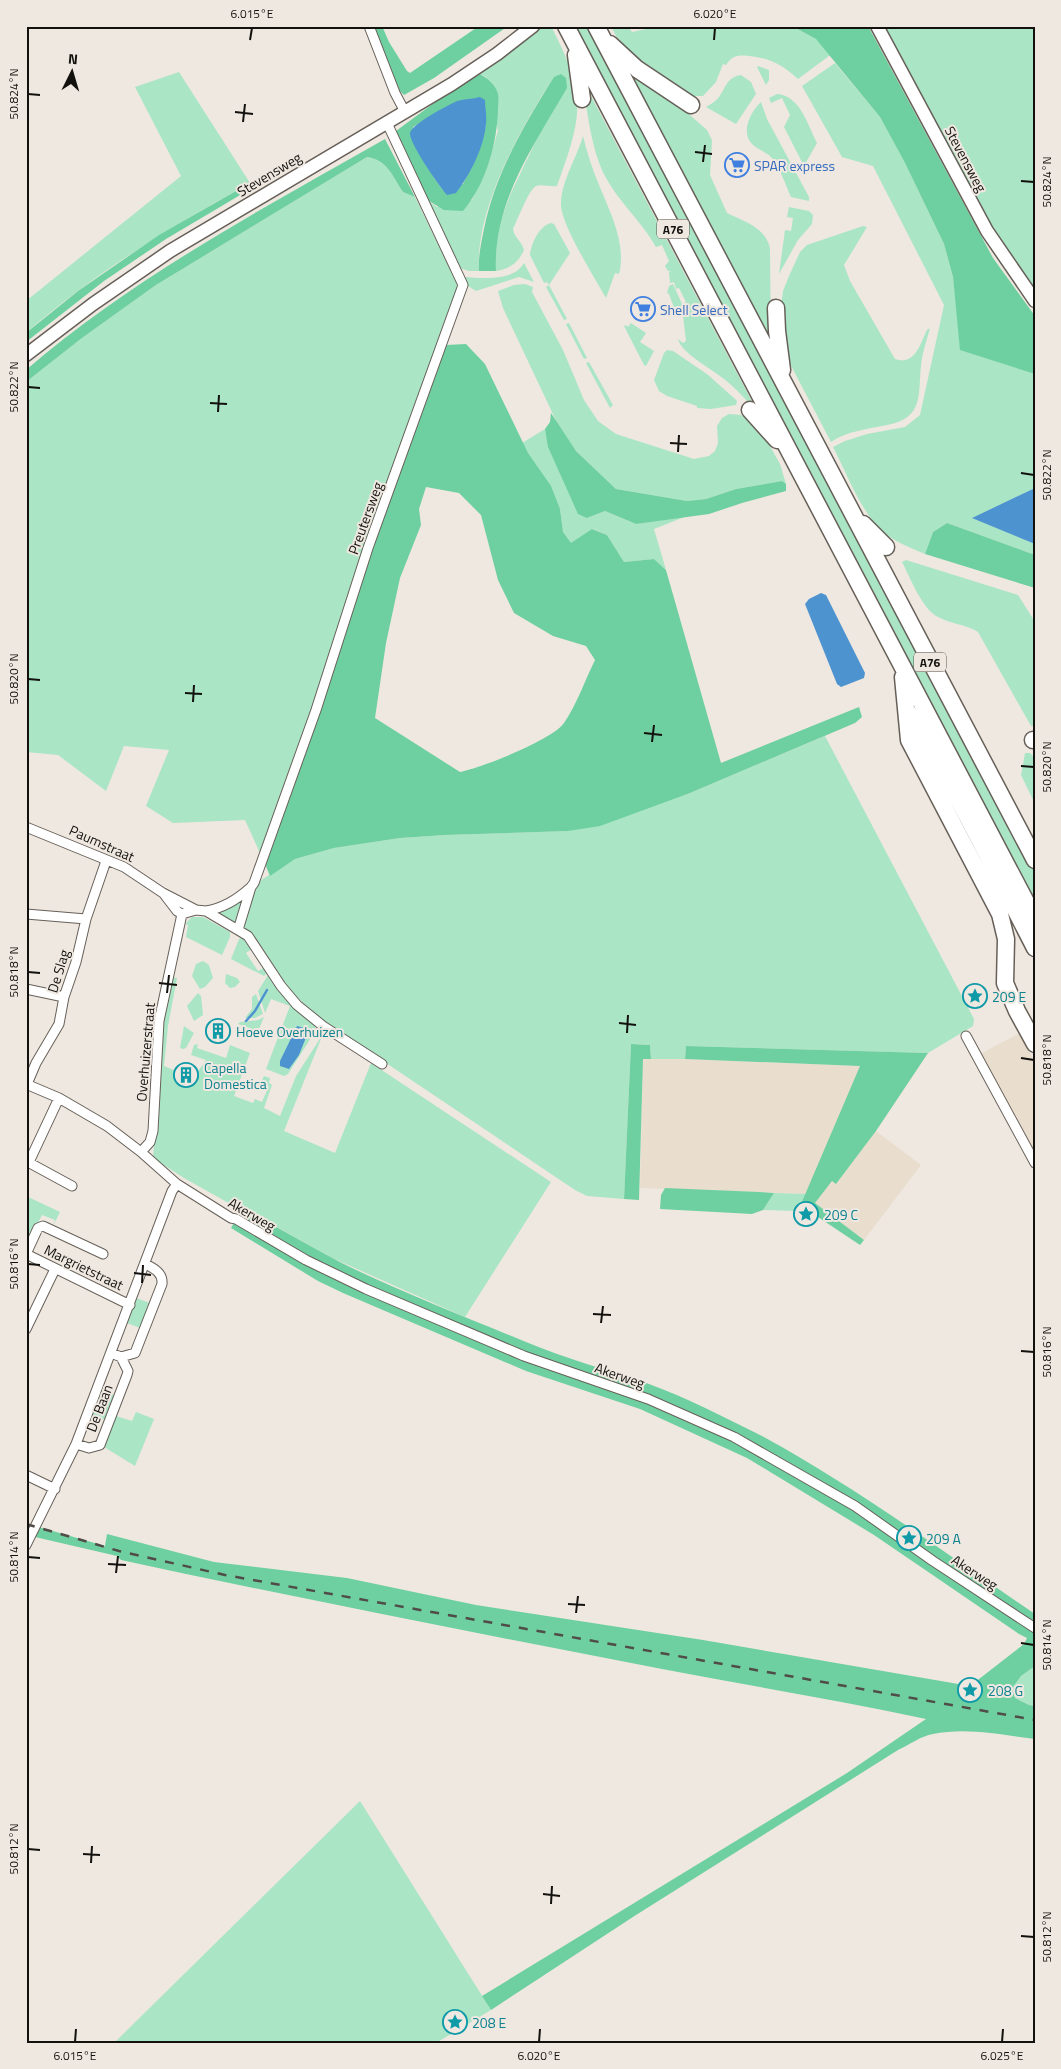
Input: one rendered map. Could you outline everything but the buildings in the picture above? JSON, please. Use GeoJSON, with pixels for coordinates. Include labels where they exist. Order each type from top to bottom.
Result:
{"type":"FeatureCollection","features":[{"type":"Feature","properties":{"kind":"highway","name":"A76"},"geometry":{"type":"LineString","coordinates":[[598,31],[637,69],[691,105]]}},
{"type":"Feature","properties":{"kind":"highway","name":"A76"},"geometry":{"type":"LineString","coordinates":[[598,31],[1035,860]]}},
{"type":"Feature","properties":{"kind":"highway","name":"A76"},"geometry":{"type":"LineString","coordinates":[[569,33],[582,99]]}},
{"type":"Feature","properties":{"kind":"highway","name":"A76"},"geometry":{"type":"LineString","coordinates":[[569,33],[1035,918]]}},
{"type":"Feature","properties":{"kind":"highway","name":"A76"},"geometry":{"type":"LineString","coordinates":[[776,308],[784,384]]}},
{"type":"Feature","properties":{"kind":"highway","name":"A76"},"geometry":{"type":"LineString","coordinates":[[750,410],[792,456]]}},
{"type":"Feature","properties":{"kind":"highway","name":"A76"},"geometry":{"type":"LineString","coordinates":[[851,511],[886,547]]}},
{"type":"Feature","properties":{"kind":"highway","name":"A76"},"geometry":{"type":"LineString","coordinates":[[903,670],[909,740],[1000,914],[1006,939],[1005,983],[1035,1044]]}},
{"type":"Feature","properties":{"kind":"highway","name":"A76"},"geometry":{"type":"LineString","coordinates":[[905,708],[941,769],[1035,948]]}},
{"type":"Feature","properties":{"kind":"street"},"geometry":{"type":"LineString","coordinates":[[369,26],[395,93],[405,112]]}},
{"type":"Feature","properties":{"kind":"street","name":"Stevensweg"},"geometry":{"type":"LineString","coordinates":[[26,355],[93,304],[170,251],[475,69],[533,26]]}},
{"type":"Feature","properties":{"kind":"street","name":"Stevensweg"},"geometry":{"type":"LineString","coordinates":[[877,26],[987,231],[1035,301]]}},
{"type":"Feature","properties":{"kind":"street","name":"Preutersweg"},"geometry":{"type":"LineString","coordinates":[[238,930],[251,887],[280,812],[319,700],[368,548],[462,285],[387,123]]}},
{"type":"Feature","properties":{"kind":"street","name":"Paumstraat"},"geometry":{"type":"LineString","coordinates":[[26,827],[129,869],[163,893],[201,910]]}},
{"type":"Feature","properties":{"kind":"street","name":"De Slag"},"geometry":{"type":"LineString","coordinates":[[27,1084],[36,1062],[59,1024],[64,997],[76,962],[86,919],[106,860]]}},
{"type":"Feature","properties":{"kind":"street"},"geometry":{"type":"LineString","coordinates":[[182,914],[227,904],[251,887]]}},
{"type":"Feature","properties":{"kind":"street","name":"Paumstraat"},"geometry":{"type":"LineString","coordinates":[[163,893],[177,911],[182,914]]}},
{"type":"Feature","properties":{"kind":"street"},"geometry":{"type":"LineString","coordinates":[[201,910],[238,930],[252,940],[281,986],[297,1005],[322,1026],[382,1064]]}},
{"type":"Feature","properties":{"kind":"street"},"geometry":{"type":"LineString","coordinates":[[26,914],[86,919]]}},
{"type":"Feature","properties":{"kind":"street","name":"Overhuizerstraat"},"geometry":{"type":"LineString","coordinates":[[141,1152],[150,1142],[153,1131],[159,1021],[182,914]]}},
{"type":"Feature","properties":{"kind":"street"},"geometry":{"type":"LineString","coordinates":[[26,989],[64,997]]}},
{"type":"Feature","properties":{"kind":"street"},"geometry":{"type":"LineString","coordinates":[[966,1036],[1035,1163]]}},
{"type":"Feature","properties":{"kind":"street","name":"Akerweg"},"geometry":{"type":"LineString","coordinates":[[27,1084],[59,1098],[107,1126],[141,1152],[177,1184],[231,1218],[236,1219],[306,1260],[357,1285],[524,1356],[648,1399],[734,1437],[856,1506],[933,1561],[1035,1628]]}},
{"type":"Feature","properties":{"kind":"street"},"geometry":{"type":"LineString","coordinates":[[59,1098],[28,1162],[72,1186]]}},
{"type":"Feature","properties":{"kind":"street","name":"De Baan"},"geometry":{"type":"LineString","coordinates":[[26,1545],[76,1444],[172,1191],[177,1184]]}},
{"type":"Feature","properties":{"kind":"street"},"geometry":{"type":"LineString","coordinates":[[26,1254],[38,1228],[43,1226],[103,1254]]}},
{"type":"Feature","properties":{"kind":"street","name":"Margrietstraat"},"geometry":{"type":"LineString","coordinates":[[26,1254],[130,1305]]}},
{"type":"Feature","properties":{"kind":"street"},"geometry":{"type":"LineString","coordinates":[[111,1354],[121,1358],[135,1353],[162,1284],[162,1278],[158,1271],[144,1264]]}},
{"type":"Feature","properties":{"kind":"street"},"geometry":{"type":"LineString","coordinates":[[26,1329],[55,1269]]}},
{"type":"Feature","properties":{"kind":"street","name":"De Baan"},"geometry":{"type":"LineString","coordinates":[[76,1444],[89,1448],[100,1445],[128,1371],[121,1358]]}},
{"type":"Feature","properties":{"kind":"street"},"geometry":{"type":"LineString","coordinates":[[26,1475],[55,1489]]}},
{"type":"Feature","properties":{"kind":"shaded area"},"geometry":{"type":"Polygon","coordinates":[[[1020,1033],[1035,1062],[1035,1147],[1030,1149],[980,1054],[1020,1033]]]}},
{"type":"Feature","properties":{"kind":"shaded area"},"geometry":{"type":"Polygon","coordinates":[[[643,1059],[861,1066],[806,1194],[640,1188],[643,1059]]]}},
{"type":"Feature","properties":{"kind":"shaded area"},"geometry":{"type":"Polygon","coordinates":[[[876,1131],[921,1165],[864,1240],[815,1203],[832,1181],[837,1183],[876,1131]]]}},
{"type":"Feature","properties":{"kind":"green space"},"geometry":{"type":"Polygon","coordinates":[[[372,26],[382,26],[389,42],[410,73],[479,26],[508,26],[434,78],[404,95],[399,90],[372,26]]]}},
{"type":"Feature","properties":{"kind":"green space"},"geometry":{"type":"Polygon","coordinates":[[[542,26],[551,26],[563,50],[576,88],[576,122],[566,161],[557,186],[541,185],[533,188],[520,213],[513,229],[523,247],[522,255],[513,264],[496,271],[496,253],[501,221],[512,192],[537,139],[555,76],[528,119],[503,169],[484,221],[479,271],[469,271],[460,268],[424,198],[437,207],[472,200],[487,167],[498,131],[486,77],[480,74],[542,26]]]}},
{"type":"Feature","properties":{"kind":"green space"},"geometry":{"type":"Polygon","coordinates":[[[572,26],[589,26],[678,202],[815,454],[1035,872],[1035,905],[572,26]]]}},
{"type":"Feature","properties":{"kind":"green space"},"geometry":{"type":"Polygon","coordinates":[[[611,26],[628,26],[632,32],[660,26],[792,26],[816,39],[833,53],[798,79],[781,66],[770,61],[749,56],[736,56],[726,65],[723,64],[716,82],[703,96],[690,96],[639,61],[616,36],[611,26]]]}},
{"type":"Feature","properties":{"kind":"green space"},"geometry":{"type":"Polygon","coordinates":[[[792,26],[868,26],[993,258],[1035,316],[1035,374],[960,350],[953,277],[944,244],[905,163],[880,117],[816,39],[792,26]]]}},
{"type":"Feature","properties":{"kind":"green space"},"geometry":{"type":"Polygon","coordinates":[[[884,26],[1035,26],[1035,291],[984,217],[884,26]]]}},
{"type":"Feature","properties":{"kind":"green space"},"geometry":{"type":"Polygon","coordinates":[[[835,63],[880,117],[905,163],[944,244],[953,277],[957,312],[1028,371],[1035,374],[1035,488],[973,518],[1035,544],[1035,555],[947,523],[933,532],[925,554],[898,542],[883,532],[868,514],[833,447],[867,434],[905,427],[920,415],[944,305],[873,166],[842,157],[802,86],[835,63]]]}},
{"type":"Feature","properties":{"kind":"green space"},"geometry":{"type":"Polygon","coordinates":[[[757,67],[769,70],[769,80],[766,85],[757,67]]]}},
{"type":"Feature","properties":{"kind":"green space"},"geometry":{"type":"Polygon","coordinates":[[[626,69],[682,108],[707,130],[712,140],[710,175],[727,213],[747,222],[764,235],[770,248],[771,344],[626,69]]]}},
{"type":"Feature","properties":{"kind":"green space"},"geometry":{"type":"Polygon","coordinates":[[[179,72],[250,183],[134,252],[79,290],[26,333],[26,301],[181,176],[135,87],[179,72]]]}},
{"type":"Feature","properties":{"kind":"green space"},"geometry":{"type":"Polygon","coordinates":[[[480,74],[493,85],[498,94],[493,150],[478,189],[463,211],[444,210],[424,198],[396,131],[442,97],[480,74]],[[467,100],[459,101],[413,127],[434,178],[443,190],[463,184],[479,150],[486,125],[467,100]]]}},
{"type":"Feature","properties":{"kind":"green space"},"geometry":{"type":"Polygon","coordinates":[[[561,74],[566,78],[567,88],[529,153],[508,198],[501,221],[496,271],[479,271],[479,256],[484,229],[495,189],[503,169],[543,95],[554,77],[561,74]]]}},
{"type":"Feature","properties":{"kind":"green space"},"geometry":{"type":"Polygon","coordinates":[[[741,75],[751,82],[756,94],[736,124],[706,107],[718,98],[730,80],[741,75]]]}},
{"type":"Feature","properties":{"kind":"green space"},"geometry":{"type":"Polygon","coordinates":[[[581,77],[757,411],[730,384],[693,357],[681,345],[678,339],[683,343],[686,341],[683,316],[676,313],[667,293],[669,286],[673,284],[682,304],[686,302],[679,288],[676,289],[674,282],[670,283],[669,272],[671,271],[668,271],[665,266],[669,261],[662,245],[656,247],[606,178],[593,142],[581,77]]]}},
{"type":"Feature","properties":{"kind":"green space"},"geometry":{"type":"Polygon","coordinates":[[[777,94],[785,96],[797,105],[817,143],[804,166],[784,127],[790,115],[782,98],[771,103],[769,98],[777,94]]]}},
{"type":"Feature","properties":{"kind":"green space"},"geometry":{"type":"Polygon","coordinates":[[[761,102],[767,119],[809,197],[809,201],[791,197],[780,170],[774,161],[769,155],[754,146],[749,139],[747,134],[748,122],[761,102]]]}},
{"type":"Feature","properties":{"kind":"green space"},"geometry":{"type":"Polygon","coordinates":[[[583,136],[594,173],[616,226],[620,248],[619,274],[615,273],[606,298],[571,236],[562,211],[561,202],[564,185],[583,136]]]}},
{"type":"Feature","properties":{"kind":"green space"},"geometry":{"type":"Polygon","coordinates":[[[385,139],[415,197],[403,192],[385,165],[380,161],[367,157],[156,285],[82,338],[26,382],[26,370],[67,336],[155,274],[246,218],[385,139]]]}},
{"type":"Feature","properties":{"kind":"green space"},"geometry":{"type":"Polygon","coordinates":[[[367,157],[380,161],[385,165],[403,192],[415,197],[458,286],[330,681],[265,864],[245,820],[173,823],[146,806],[169,750],[124,746],[106,791],[58,755],[26,752],[26,382],[82,338],[156,285],[367,157]]]}},
{"type":"Feature","properties":{"kind":"green space"},"geometry":{"type":"Polygon","coordinates":[[[250,183],[247,191],[166,239],[104,281],[26,342],[26,333],[78,291],[159,235],[250,183]]]}},
{"type":"Feature","properties":{"kind":"green space"},"geometry":{"type":"Polygon","coordinates":[[[789,207],[809,211],[813,215],[812,224],[798,240],[779,274],[785,230],[791,231],[793,218],[787,217],[789,207]]]}},
{"type":"Feature","properties":{"kind":"green space"},"geometry":{"type":"Polygon","coordinates":[[[551,223],[554,224],[570,253],[549,285],[547,282],[544,283],[530,255],[536,236],[551,223]]]}},
{"type":"Feature","properties":{"kind":"green space"},"geometry":{"type":"Polygon","coordinates":[[[863,226],[867,227],[844,265],[850,281],[895,359],[902,360],[912,357],[930,328],[923,351],[919,396],[917,404],[908,417],[899,422],[851,433],[831,442],[787,358],[780,313],[783,291],[800,252],[807,245],[863,226]]]}},
{"type":"Feature","properties":{"kind":"green space"},"geometry":{"type":"Polygon","coordinates":[[[524,263],[534,282],[519,277],[476,291],[468,286],[464,277],[497,278],[513,273],[524,263]]]}},
{"type":"Feature","properties":{"kind":"green space"},"geometry":{"type":"Polygon","coordinates":[[[525,284],[533,287],[532,292],[563,350],[584,400],[598,421],[616,434],[694,459],[709,456],[715,451],[718,443],[717,426],[722,418],[729,414],[741,415],[750,421],[766,439],[780,464],[786,484],[782,481],[736,489],[706,499],[687,501],[616,489],[576,451],[559,427],[503,308],[498,291],[514,285],[525,284]]]}},
{"type":"Feature","properties":{"kind":"green space"},"geometry":{"type":"Polygon","coordinates":[[[549,285],[567,319],[564,320],[546,287],[549,285]]]}},
{"type":"Feature","properties":{"kind":"green space"},"geometry":{"type":"Polygon","coordinates":[[[569,323],[587,358],[584,359],[566,324],[569,323]]]}},
{"type":"Feature","properties":{"kind":"green space"},"geometry":{"type":"Polygon","coordinates":[[[631,323],[646,333],[640,342],[654,351],[646,366],[624,326],[628,327],[631,323]]]}},
{"type":"Feature","properties":{"kind":"green space"},"geometry":{"type":"Polygon","coordinates":[[[466,344],[485,364],[528,453],[551,486],[560,509],[563,532],[571,543],[592,529],[607,535],[624,562],[654,559],[666,570],[721,763],[859,707],[862,717],[855,723],[690,793],[600,826],[568,831],[400,838],[334,848],[295,859],[270,876],[265,864],[330,681],[372,546],[446,345],[466,344]],[[426,487],[419,509],[421,525],[400,578],[386,643],[375,718],[460,772],[515,752],[557,730],[564,723],[573,708],[595,660],[586,646],[553,636],[514,613],[498,580],[481,515],[459,493],[426,487]]]}},
{"type":"Feature","properties":{"kind":"green space"},"geometry":{"type":"Polygon","coordinates":[[[667,350],[673,351],[707,374],[737,401],[736,405],[711,409],[697,408],[697,406],[667,396],[659,391],[654,380],[664,353],[667,350]]]}},
{"type":"Feature","properties":{"kind":"green space"},"geometry":{"type":"Polygon","coordinates":[[[589,362],[613,405],[610,408],[586,363],[589,362]]]}},
{"type":"Feature","properties":{"kind":"green space"},"geometry":{"type":"Polygon","coordinates":[[[551,413],[576,451],[616,489],[687,501],[706,499],[736,489],[782,481],[786,484],[786,491],[709,514],[636,524],[605,511],[587,518],[578,514],[548,447],[545,429],[550,422],[551,413]]]}},
{"type":"Feature","properties":{"kind":"green space"},"geometry":{"type":"Polygon","coordinates":[[[545,429],[557,464],[587,518],[605,511],[636,524],[687,516],[654,529],[666,570],[654,559],[624,562],[607,535],[593,529],[571,544],[563,532],[560,509],[522,443],[545,429]]]}},
{"type":"Feature","properties":{"kind":"green space"},"geometry":{"type":"Polygon","coordinates":[[[947,523],[1035,555],[1035,588],[925,554],[933,532],[947,523]]]}},
{"type":"Feature","properties":{"kind":"green space"},"geometry":{"type":"Polygon","coordinates":[[[906,560],[1018,595],[1035,622],[1035,726],[1031,726],[978,632],[932,613],[922,601],[913,585],[902,562],[906,560]]]}},
{"type":"Feature","properties":{"kind":"green space"},"geometry":{"type":"Polygon","coordinates":[[[825,736],[974,1019],[973,1026],[928,1053],[686,1046],[685,1059],[651,1059],[650,1045],[631,1044],[624,1199],[587,1196],[575,1190],[316,1016],[288,988],[257,940],[241,928],[258,882],[295,859],[334,848],[400,838],[568,831],[690,793],[825,736]]]}},
{"type":"Feature","properties":{"kind":"green space"},"geometry":{"type":"Polygon","coordinates":[[[1025,753],[1030,753],[1035,758],[1035,804],[1021,775],[1025,753]]]}},
{"type":"Feature","properties":{"kind":"green space"},"geometry":{"type":"Polygon","coordinates":[[[244,898],[235,923],[216,911],[244,898]]]}},
{"type":"Feature","properties":{"kind":"green space"},"geometry":{"type":"Polygon","coordinates":[[[192,917],[203,917],[230,932],[230,937],[222,955],[186,937],[188,925],[185,924],[192,917]]]}},
{"type":"Feature","properties":{"kind":"green space"},"geometry":{"type":"Polygon","coordinates":[[[242,937],[252,949],[246,953],[258,971],[265,967],[267,973],[264,976],[231,959],[239,939],[242,937]]]}},
{"type":"Feature","properties":{"kind":"green space"},"geometry":{"type":"Polygon","coordinates":[[[203,961],[209,965],[213,978],[205,987],[200,989],[192,976],[196,964],[203,961]]]}},
{"type":"Feature","properties":{"kind":"green space"},"geometry":{"type":"Polygon","coordinates":[[[226,974],[237,978],[240,982],[235,987],[230,988],[225,983],[226,974]]]}},
{"type":"Feature","properties":{"kind":"green space"},"geometry":{"type":"Polygon","coordinates":[[[268,975],[291,1005],[315,1025],[316,1030],[288,1074],[284,1076],[266,1069],[290,1006],[271,999],[265,1013],[258,991],[268,975]]]}},
{"type":"Feature","properties":{"kind":"green space"},"geometry":{"type":"Polygon","coordinates":[[[172,977],[177,978],[168,1026],[164,1066],[183,1074],[182,1077],[192,1080],[206,1060],[191,1055],[194,1045],[198,1044],[197,1048],[226,1058],[230,1045],[250,1053],[234,1096],[253,1103],[255,1099],[262,1102],[269,1086],[261,1083],[264,1076],[270,1078],[269,1083],[272,1085],[264,1108],[280,1116],[296,1076],[323,1034],[284,1131],[335,1153],[371,1063],[551,1182],[465,1317],[330,1257],[270,1223],[241,1210],[153,1158],[163,1018],[172,977]]]}},
{"type":"Feature","properties":{"kind":"green space"},"geometry":{"type":"Polygon","coordinates":[[[198,993],[201,996],[203,1015],[194,1021],[187,1006],[198,993]]]}},
{"type":"Feature","properties":{"kind":"green space"},"geometry":{"type":"Polygon","coordinates":[[[256,994],[263,1014],[255,1018],[245,1018],[252,1009],[252,997],[256,994]]]}},
{"type":"Feature","properties":{"kind":"green space"},"geometry":{"type":"Polygon","coordinates":[[[264,1017],[258,1031],[238,1024],[240,1022],[258,1020],[264,1017]]]}},
{"type":"Feature","properties":{"kind":"green space"},"geometry":{"type":"Polygon","coordinates":[[[184,1026],[194,1033],[186,1048],[183,1049],[180,1048],[184,1026]]]}},
{"type":"Feature","properties":{"kind":"green space"},"geometry":{"type":"Polygon","coordinates":[[[631,1044],[650,1045],[651,1059],[643,1059],[639,1200],[624,1199],[631,1044]]]}},
{"type":"Feature","properties":{"kind":"green space"},"geometry":{"type":"Polygon","coordinates":[[[686,1046],[928,1053],[876,1131],[836,1184],[832,1181],[815,1203],[864,1240],[860,1245],[809,1211],[798,1211],[860,1066],[685,1059],[686,1046]]]}},
{"type":"Feature","properties":{"kind":"green space"},"geometry":{"type":"Polygon","coordinates":[[[665,1188],[774,1193],[763,1210],[752,1214],[660,1209],[661,1195],[665,1188]]]}},
{"type":"Feature","properties":{"kind":"green space"},"geometry":{"type":"Polygon","coordinates":[[[774,1193],[806,1194],[798,1211],[763,1210],[774,1193]]]}},
{"type":"Feature","properties":{"kind":"green space"},"geometry":{"type":"Polygon","coordinates":[[[26,1196],[60,1212],[53,1226],[55,1220],[42,1215],[26,1246],[26,1196]]]}},
{"type":"Feature","properties":{"kind":"green space"},"geometry":{"type":"Polygon","coordinates":[[[241,1210],[352,1268],[417,1297],[541,1348],[649,1384],[705,1408],[796,1455],[900,1521],[1035,1614],[1035,1666],[1021,1676],[1012,1688],[1015,1698],[1035,1706],[1035,1739],[984,1732],[958,1731],[933,1734],[920,1739],[898,1750],[636,1915],[491,2010],[482,1996],[847,1773],[926,1719],[256,1589],[121,1560],[117,1556],[35,1537],[39,1527],[105,1546],[107,1534],[214,1562],[347,1578],[476,1605],[703,1640],[970,1686],[1024,1644],[1027,1638],[874,1535],[747,1458],[640,1409],[526,1371],[318,1281],[231,1228],[241,1210]]]}},
{"type":"Feature","properties":{"kind":"green space"},"geometry":{"type":"Polygon","coordinates":[[[136,1298],[150,1303],[151,1307],[144,1326],[140,1328],[127,1323],[136,1298]]]}},
{"type":"Feature","properties":{"kind":"green space"},"geometry":{"type":"Polygon","coordinates":[[[100,1390],[114,1395],[115,1399],[105,1420],[91,1414],[100,1390]]]}},
{"type":"Feature","properties":{"kind":"green space"},"geometry":{"type":"Polygon","coordinates":[[[136,1412],[154,1419],[135,1466],[104,1447],[116,1416],[132,1421],[136,1412]]]}},
{"type":"Feature","properties":{"kind":"green space"},"geometry":{"type":"Polygon","coordinates":[[[1035,1666],[1035,1706],[1015,1698],[1011,1688],[1021,1676],[1035,1666]]]}},
{"type":"Feature","properties":{"kind":"green space"},"geometry":{"type":"Polygon","coordinates":[[[360,1801],[491,2010],[436,2043],[114,2043],[360,1801]]]}},
{"type":"Feature","properties":{"kind":"water"},"geometry":{"type":"Polygon","coordinates":[[[480,97],[485,100],[486,124],[476,160],[456,193],[447,195],[419,155],[410,133],[423,120],[452,103],[480,97]]]}},
{"type":"Feature","properties":{"kind":"water"},"geometry":{"type":"Polygon","coordinates":[[[1035,488],[1035,544],[972,518],[1035,488]]]}},
{"type":"Feature","properties":{"kind":"water"},"geometry":{"type":"Polygon","coordinates":[[[821,593],[826,595],[865,673],[864,678],[841,687],[837,684],[805,604],[809,599],[821,593]]]}},
{"type":"Feature","properties":{"kind":"water"},"geometry":{"type":"Polygon","coordinates":[[[297,1026],[304,1028],[307,1035],[299,1055],[289,1069],[280,1066],[280,1061],[297,1026]]]}},
{"type":"Feature","properties":{"kind":"waterway"},"geometry":{"type":"LineString","coordinates":[[246,1021],[255,1011],[267,990]]}},
{"type":"Feature","properties":{"kind":"railway"},"geometry":{"type":"LineString","coordinates":[[26,1524],[119,1551],[225,1575],[1035,1720]]}},
{"type":"Feature","properties":{"kind":"place","name":"SPAR express"},"geometry":{"type":"Point","coordinates":[737,165]}},
{"type":"Feature","properties":{"kind":"place","name":"Shell Select"},"geometry":{"type":"Point","coordinates":[643,309]}},
{"type":"Feature","properties":{"kind":"place","name":"209 E"},"geometry":{"type":"Point","coordinates":[975,996]}},
{"type":"Feature","properties":{"kind":"place","name":"Hoeve Overhuizen"},"geometry":{"type":"Point","coordinates":[218,1031]}},
{"type":"Feature","properties":{"kind":"place","name":"Capella Domestica"},"geometry":{"type":"Point","coordinates":[186,1075]}},
{"type":"Feature","properties":{"kind":"place","name":"209 C"},"geometry":{"type":"Point","coordinates":[806,1214]}},
{"type":"Feature","properties":{"kind":"place","name":"209 A"},"geometry":{"type":"Point","coordinates":[909,1538]}},
{"type":"Feature","properties":{"kind":"place","name":"208 G"},"geometry":{"type":"Point","coordinates":[970,1690]}},
{"type":"Feature","properties":{"kind":"place","name":"208 E"},"geometry":{"type":"Point","coordinates":[455,2022]}}]}
